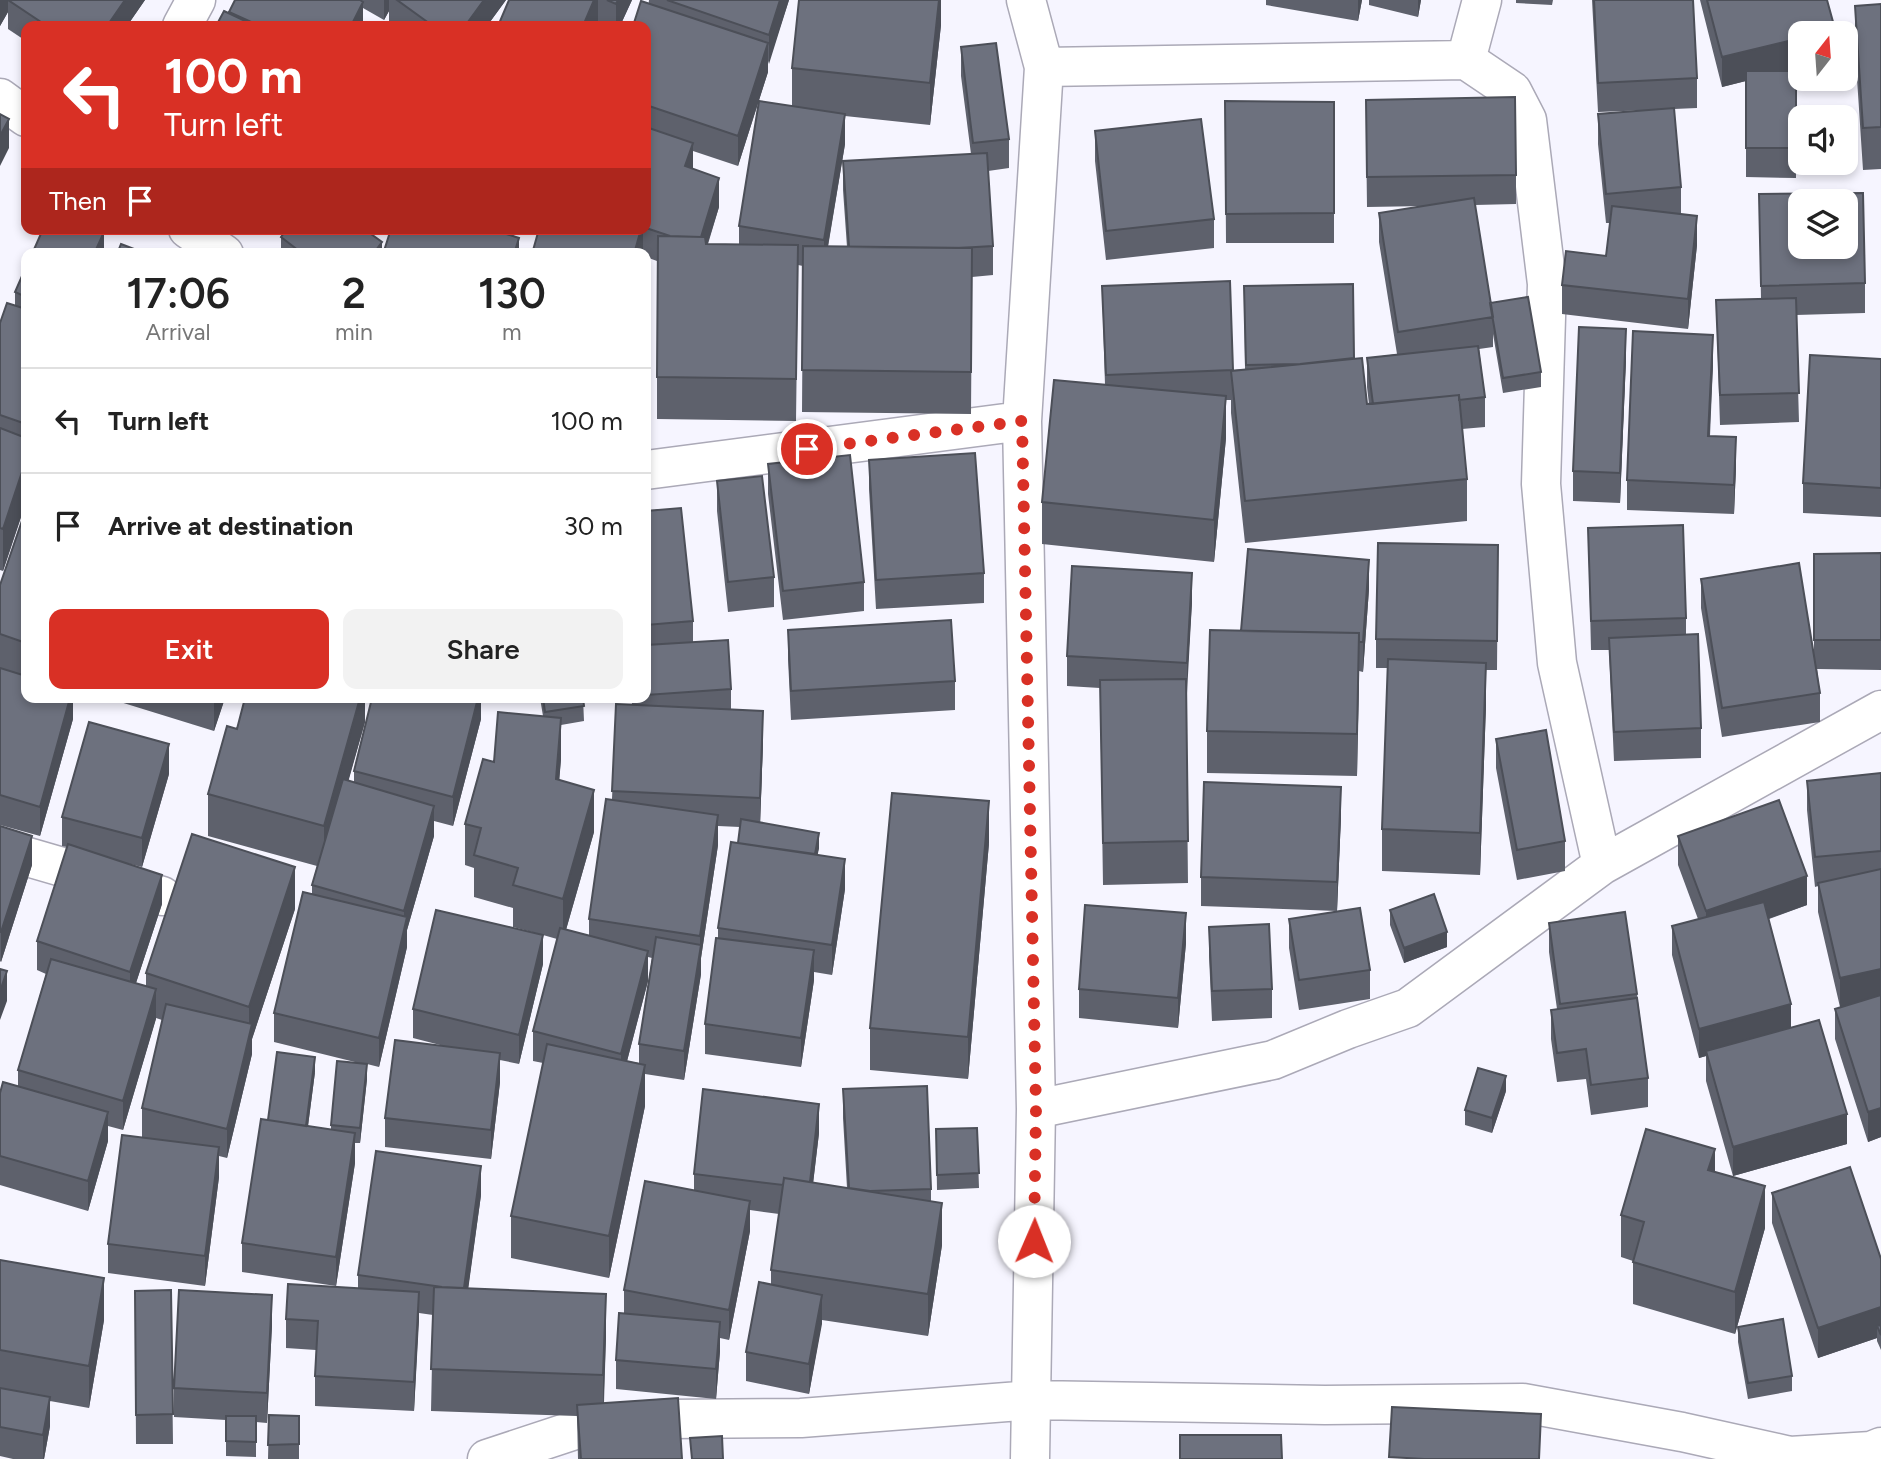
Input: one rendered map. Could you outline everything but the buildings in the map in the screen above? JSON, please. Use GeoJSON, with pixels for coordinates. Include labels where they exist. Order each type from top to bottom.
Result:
{"type":"FeatureCollection","features":[{"type":"Feature","properties":{"kind":"street"},"geometry":{"type":"LineString","coordinates":[[185,21],[196,0]]}},
{"type":"Feature","properties":{"kind":"street"},"geometry":{"type":"LineString","coordinates":[[1026,0],[1044,67],[1022,421],[1036,1109],[1030,1459]]}},
{"type":"Feature","properties":{"kind":"street"},"geometry":{"type":"LineString","coordinates":[[1465,60],[1482,0]]}},
{"type":"Feature","properties":{"kind":"street"},"geometry":{"type":"LineString","coordinates":[[1044,67],[1465,60],[1512,90],[1527,120],[1547,284],[1541,484],[1556,649],[1602,864]]}},
{"type":"Feature","properties":{"kind":"street"},"geometry":{"type":"LineString","coordinates":[[0,98],[21,113]]}},
{"type":"Feature","properties":{"kind":"street"},"geometry":{"type":"LineString","coordinates":[[197,235],[215,248]]}},
{"type":"Feature","properties":{"kind":"street"},"geometry":{"type":"LineString","coordinates":[[651,469],[1022,421]]}},
{"type":"Feature","properties":{"kind":"street"},"geometry":{"type":"LineString","coordinates":[[1036,1109],[1273,1060],[1408,1008],[1602,864],[1881,710]]}},
{"type":"Feature","properties":{"kind":"street"},"geometry":{"type":"LineString","coordinates":[[0,849],[162,896]]}},
{"type":"Feature","properties":{"kind":"street"},"geometry":{"type":"LineString","coordinates":[[487,1459],[587,1426],[664,1419],[801,1418],[1032,1399],[1325,1405],[1523,1403],[1682,1432],[1790,1457],[1871,1451],[1881,1447]]}},
{"type":"Feature","properties":{"kind":"route"},"geometry":{"type":"LineString","coordinates":[[807,449],[1022,421],[1036,1109],[1034,1241]]}}]}
